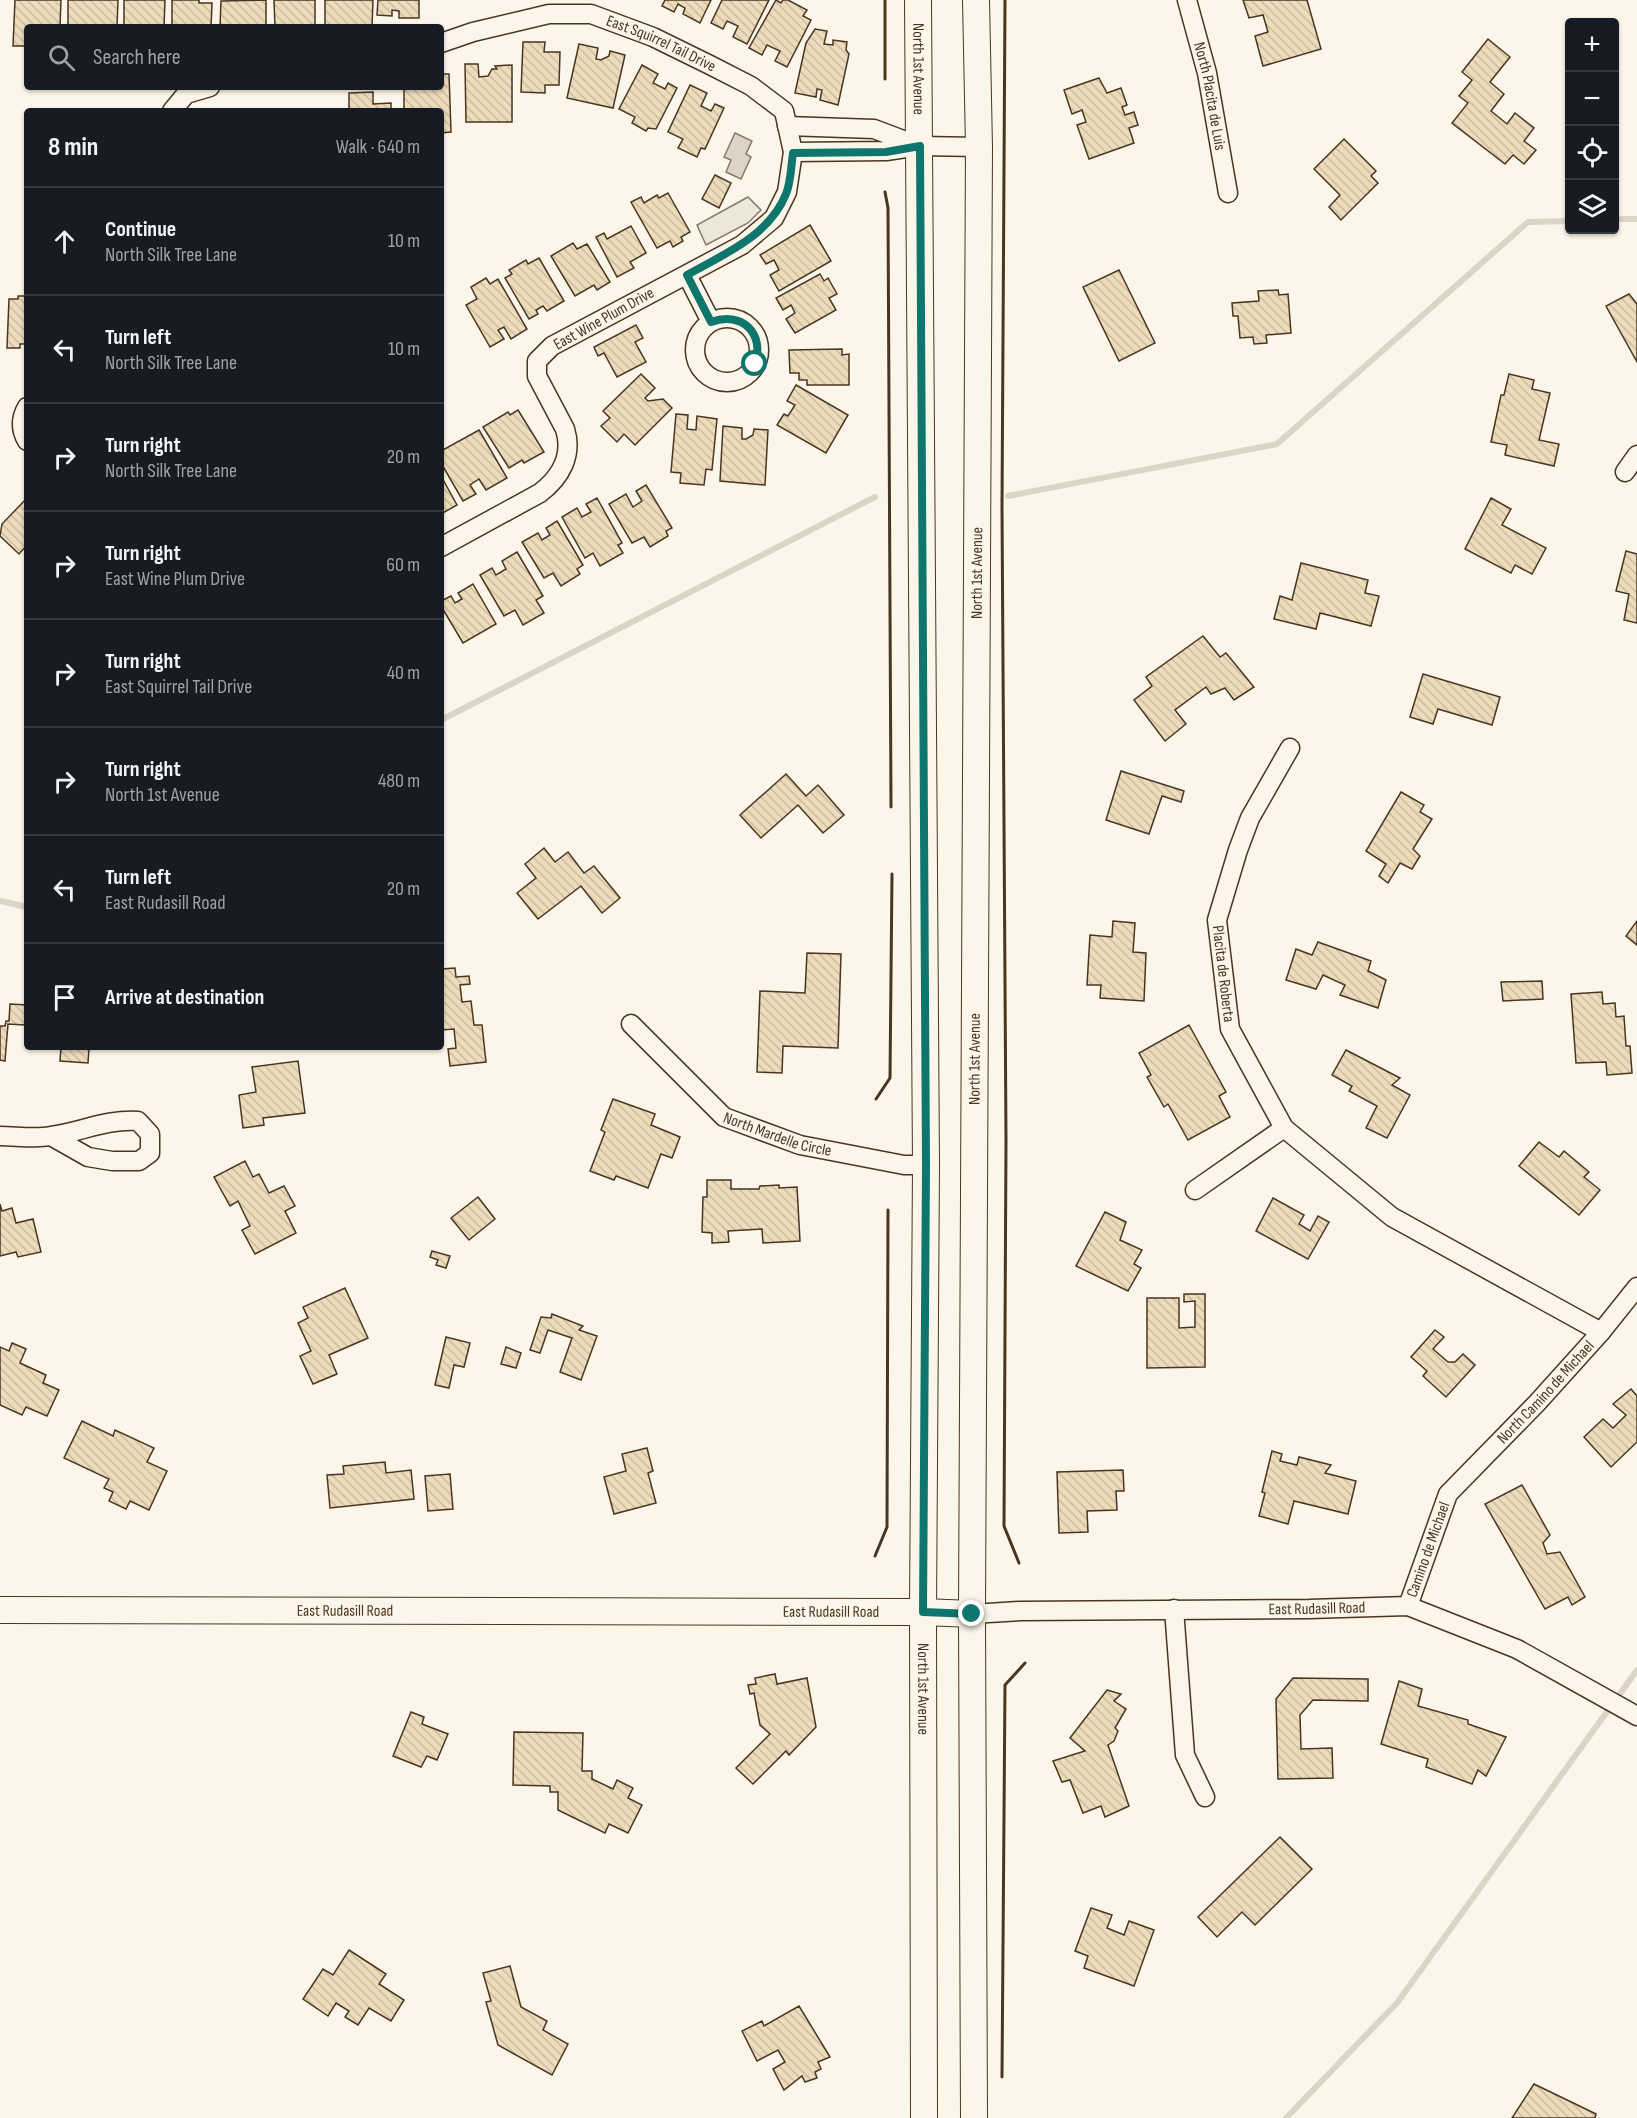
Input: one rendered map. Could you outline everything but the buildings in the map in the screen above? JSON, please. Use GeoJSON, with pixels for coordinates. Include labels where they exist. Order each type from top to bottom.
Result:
{"type":"FeatureCollection","features":[{"type":"Feature","properties":{"kind":"main road","name":"North 1st Avenue"},"geometry":{"type":"LineString","coordinates":[[918,0],[926,1165],[923,1612],[924,2118]]}},
{"type":"Feature","properties":{"kind":"main road","name":"North 1st Avenue"},"geometry":{"type":"LineString","coordinates":[[974,2118],[972,1614],[979,147],[976,0]]}},
{"type":"Feature","properties":{"kind":"main road","name":"East Rudasill Road"},"geometry":{"type":"LineString","coordinates":[[0,1610],[972,1614]]}},
{"type":"Feature","properties":{"kind":"street","name":"North Placita de Luis"},"geometry":{"type":"LineString","coordinates":[[1187,0],[1207,73],[1228,193]]}},
{"type":"Feature","properties":{"kind":"street","name":"East Squirrel Tail Drive"},"geometry":{"type":"LineString","coordinates":[[444,42],[473,32],[549,14],[591,14],[653,37],[751,86],[784,111],[793,151]]}},
{"type":"Feature","properties":{"kind":"street"},"geometry":{"type":"LineString","coordinates":[[174,108],[186,94],[200,90]]}},
{"type":"Feature","properties":{"kind":"street"},"geometry":{"type":"LineString","coordinates":[[788,126],[874,129],[920,146]]}},
{"type":"Feature","properties":{"kind":"street"},"geometry":{"type":"LineString","coordinates":[[793,151],[886,152],[920,146],[979,147]]}},
{"type":"Feature","properties":{"kind":"street","name":"East Wine Plum Drive"},"geometry":{"type":"LineString","coordinates":[[444,545],[540,493],[564,468],[568,437],[537,376],[537,361],[552,346],[741,245],[774,218],[787,192],[793,151]]}},
{"type":"Feature","properties":{"kind":"street"},"geometry":{"type":"LineString","coordinates":[[687,275],[711,322]]}},
{"type":"Feature","properties":{"kind":"street"},"geometry":{"type":"LineString","coordinates":[[24,412],[21,424],[24,436]]}},
{"type":"Feature","properties":{"kind":"street"},"geometry":{"type":"LineString","coordinates":[[1625,472],[1637,455]]}},
{"type":"Feature","properties":{"kind":"street","name":"Placita de Roberta"},"geometry":{"type":"LineString","coordinates":[[1290,748],[1250,818],[1217,920],[1230,1029],[1284,1128],[1392,1217],[1601,1332]]}},
{"type":"Feature","properties":{"kind":"street","name":"North Mardelle Circle"},"geometry":{"type":"LineString","coordinates":[[631,1024],[724,1117],[800,1145],[904,1165],[926,1165]]}},
{"type":"Feature","properties":{"kind":"street"},"geometry":{"type":"LineString","coordinates":[[0,1136],[51,1136],[123,1120],[138,1121],[150,1134],[150,1153],[139,1161],[112,1161],[88,1157],[51,1136]]}},
{"type":"Feature","properties":{"kind":"street"},"geometry":{"type":"LineString","coordinates":[[1195,1190],[1284,1128]]}},
{"type":"Feature","properties":{"kind":"street","name":"North Camino de Michael"},"geometry":{"type":"LineString","coordinates":[[1448,1494],[1537,1403],[1601,1332],[1637,1287]]}},
{"type":"Feature","properties":{"kind":"street","name":"Camino de Michael"},"geometry":{"type":"LineString","coordinates":[[1408,1606],[1448,1494]]}},
{"type":"Feature","properties":{"kind":"street","name":"East Rudasill Road"},"geometry":{"type":"LineString","coordinates":[[972,1614],[1020,1611],[1408,1606],[1517,1649],[1637,1716]]}},
{"type":"Feature","properties":{"kind":"street"},"geometry":{"type":"LineString","coordinates":[[1174,1609],[1185,1755],[1206,1797]]}},
{"type":"Feature","properties":{"kind":"shaded area"},"geometry":{"type":"Polygon","coordinates":[[[735,133],[752,141],[746,154],[751,157],[741,179],[726,172],[731,160],[724,157],[735,133]]]}},
{"type":"Feature","properties":{"kind":"shaded area"},"geometry":{"type":"Polygon","coordinates":[[[748,197],[761,210],[748,223],[706,245],[697,225],[748,197]]]}},
{"type":"Feature","properties":{"kind":"waterway"},"geometry":{"type":"LineString","coordinates":[[1619,219],[1637,219]]}},
{"type":"Feature","properties":{"kind":"waterway"},"geometry":{"type":"LineString","coordinates":[[1008,496],[1277,444],[1528,222],[1565,221]]}},
{"type":"Feature","properties":{"kind":"waterway"},"geometry":{"type":"LineString","coordinates":[[444,718],[875,497]]}},
{"type":"Feature","properties":{"kind":"waterway"},"geometry":{"type":"LineString","coordinates":[[0,901],[24,906]]}},
{"type":"Feature","properties":{"kind":"waterway"},"geometry":{"type":"LineString","coordinates":[[1286,2118],[1397,2003],[1637,1670]]}},
{"type":"Feature","properties":{"kind":"wall"},"geometry":{"type":"LineString","coordinates":[[885,0],[885,79]]}},
{"type":"Feature","properties":{"kind":"wall"},"geometry":{"type":"LineString","coordinates":[[1005,0],[1002,507],[1006,1140],[1004,1526],[1019,1563]]}},
{"type":"Feature","properties":{"kind":"wall"},"geometry":{"type":"LineString","coordinates":[[885,192],[888,208],[891,807]]}},
{"type":"Feature","properties":{"kind":"wall"},"geometry":{"type":"LineString","coordinates":[[876,1099],[890,1078],[892,874]]}},
{"type":"Feature","properties":{"kind":"wall"},"geometry":{"type":"LineString","coordinates":[[875,1556],[887,1527],[888,1210]]}},
{"type":"Feature","properties":{"kind":"wall"},"geometry":{"type":"LineString","coordinates":[[1002,2077],[1005,1685],[1025,1663]]}},
{"type":"Feature","properties":{"kind":"route"},"geometry":{"type":"LineString","coordinates":[[755,364],[758,347],[752,330],[745,324],[729,318],[711,322],[687,275],[741,245],[774,218],[787,192],[793,153],[886,152],[920,146],[926,1165],[923,1612],[972,1614]]}}]}
